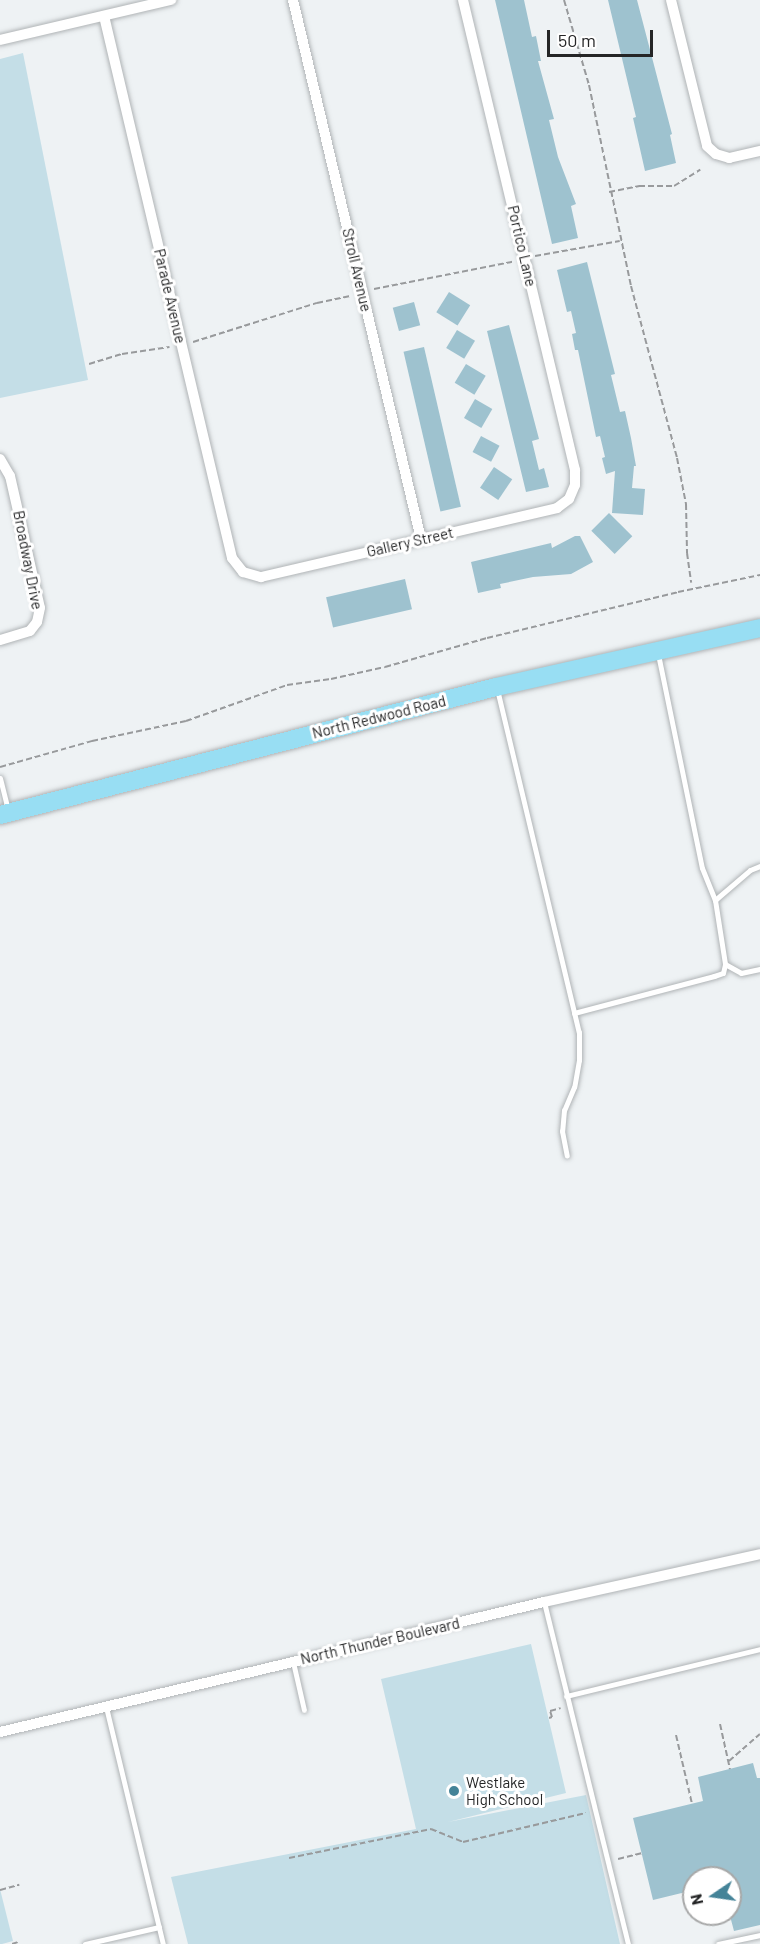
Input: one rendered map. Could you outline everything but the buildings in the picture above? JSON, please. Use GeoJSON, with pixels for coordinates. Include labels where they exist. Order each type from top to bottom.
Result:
{"type":"FeatureCollection","features":[{"type":"Feature","properties":{"kind":"main road","name":"North Redwood Road"},"geometry":{"type":"LineString","coordinates":[[4,814],[496,687],[658,653],[760,628]]}},
{"type":"Feature","properties":{"kind":"street"},"geometry":{"type":"LineString","coordinates":[[0,40],[171,0]]}},
{"type":"Feature","properties":{"kind":"street","name":"Stroll Avenue"},"geometry":{"type":"LineString","coordinates":[[293,0],[421,539]]}},
{"type":"Feature","properties":{"kind":"street","name":"Portico Lane"},"geometry":{"type":"LineString","coordinates":[[463,0],[574,470],[573,493]]}},
{"type":"Feature","properties":{"kind":"street"},"geometry":{"type":"LineString","coordinates":[[672,0],[705,141],[716,154],[729,158],[760,151]]}},
{"type":"Feature","properties":{"kind":"street","name":"Parade Avenue"},"geometry":{"type":"LineString","coordinates":[[104,16],[232,558],[243,572]]}},
{"type":"Feature","properties":{"kind":"street","name":"Broadway Drive"},"geometry":{"type":"LineString","coordinates":[[0,459],[10,476],[39,600],[40,615],[34,627],[24,634],[0,640]]}},
{"type":"Feature","properties":{"kind":"street","name":"Gallery Street"},"geometry":{"type":"LineString","coordinates":[[243,572],[261,577],[557,507],[573,493]]}},
{"type":"Feature","properties":{"kind":"street","name":"North Thunder Boulevard"},"geometry":{"type":"LineString","coordinates":[[0,1732],[544,1602],[760,1554]]}},
{"type":"Feature","properties":{"kind":"lane"},"geometry":{"type":"LineString","coordinates":[[574,1012],[723,974],[725,964],[714,900],[702,868],[658,653]]}},
{"type":"Feature","properties":{"kind":"lane"},"geometry":{"type":"LineString","coordinates":[[496,687],[579,1032],[579,1060],[574,1087],[564,1110],[562,1131],[567,1156]]}},
{"type":"Feature","properties":{"kind":"lane"},"geometry":{"type":"LineString","coordinates":[[0,778],[4,814]]}},
{"type":"Feature","properties":{"kind":"lane"},"geometry":{"type":"LineString","coordinates":[[714,900],[750,870],[760,866]]}},
{"type":"Feature","properties":{"kind":"lane"},"geometry":{"type":"LineString","coordinates":[[725,964],[741,973],[760,969]]}},
{"type":"Feature","properties":{"kind":"lane"},"geometry":{"type":"LineString","coordinates":[[544,1602],[628,1944]]}},
{"type":"Feature","properties":{"kind":"lane"},"geometry":{"type":"LineString","coordinates":[[567,1696],[760,1649]]}},
{"type":"Feature","properties":{"kind":"lane"},"geometry":{"type":"LineString","coordinates":[[293,1662],[304,1710]]}},
{"type":"Feature","properties":{"kind":"lane"},"geometry":{"type":"LineString","coordinates":[[106,1707],[163,1944]]}},
{"type":"Feature","properties":{"kind":"lane"},"geometry":{"type":"LineString","coordinates":[[85,1944],[159,1927]]}},
{"type":"Feature","properties":{"kind":"lane"},"geometry":{"type":"LineString","coordinates":[[718,1944],[760,1935]]}},
{"type":"Feature","properties":{"kind":"path"},"geometry":{"type":"LineString","coordinates":[[564,0],[589,86],[620,241],[686,504],[687,553],[691,583]]}},
{"type":"Feature","properties":{"kind":"path"},"geometry":{"type":"LineString","coordinates":[[609,192],[639,186],[674,186],[700,170]]}},
{"type":"Feature","properties":{"kind":"path"},"geometry":{"type":"LineString","coordinates":[[182,346],[317,303],[363,294],[383,286],[620,241]]}},
{"type":"Feature","properties":{"kind":"path"},"geometry":{"type":"LineString","coordinates":[[89,364],[122,354],[169,347]]}},
{"type":"Feature","properties":{"kind":"path"},"geometry":{"type":"LineString","coordinates":[[0,767],[92,741],[186,721],[287,685],[331,679],[385,667],[487,638],[678,592],[760,575]]}},
{"type":"Feature","properties":{"kind":"path"},"geometry":{"type":"LineString","coordinates":[[549,1718],[552,1717],[550,1711],[562,1708]]}},
{"type":"Feature","properties":{"kind":"path"},"geometry":{"type":"LineString","coordinates":[[720,1725],[730,1769]]}},
{"type":"Feature","properties":{"kind":"path"},"geometry":{"type":"LineString","coordinates":[[729,1761],[760,1734]]}},
{"type":"Feature","properties":{"kind":"path"},"geometry":{"type":"LineString","coordinates":[[676,1735],[692,1804]]}},
{"type":"Feature","properties":{"kind":"path"},"geometry":{"type":"LineString","coordinates":[[289,1858],[431,1829],[463,1842],[586,1813]]}},
{"type":"Feature","properties":{"kind":"path"},"geometry":{"type":"LineString","coordinates":[[618,1859],[642,1853]]}},
{"type":"Feature","properties":{"kind":"path"},"geometry":{"type":"LineString","coordinates":[[0,1890],[19,1885]]}},
{"type":"Feature","properties":{"kind":"path"},"geometry":{"type":"LineString","coordinates":[[12,1944],[18,1942]]}},
{"type":"Feature","properties":{"kind":"shaded area"},"geometry":{"type":"Polygon","coordinates":[[[23,53],[88,380],[0,398],[0,59],[23,53]]]}},
{"type":"Feature","properties":{"kind":"shaded area"},"geometry":{"type":"Polygon","coordinates":[[[531,1644],[566,1793],[448,1822],[586,1795],[620,1944],[188,1944],[171,1877],[416,1829],[381,1679],[531,1644]]]}},
{"type":"Feature","properties":{"kind":"shaded area"},"geometry":{"type":"Polygon","coordinates":[[[0,1889],[13,1941],[2,1944],[0,1944],[0,1889]]]}},
{"type":"Feature","properties":{"kind":"place","name":"Westlake High School"},"geometry":{"type":"Point","coordinates":[454,1791]}}]}
